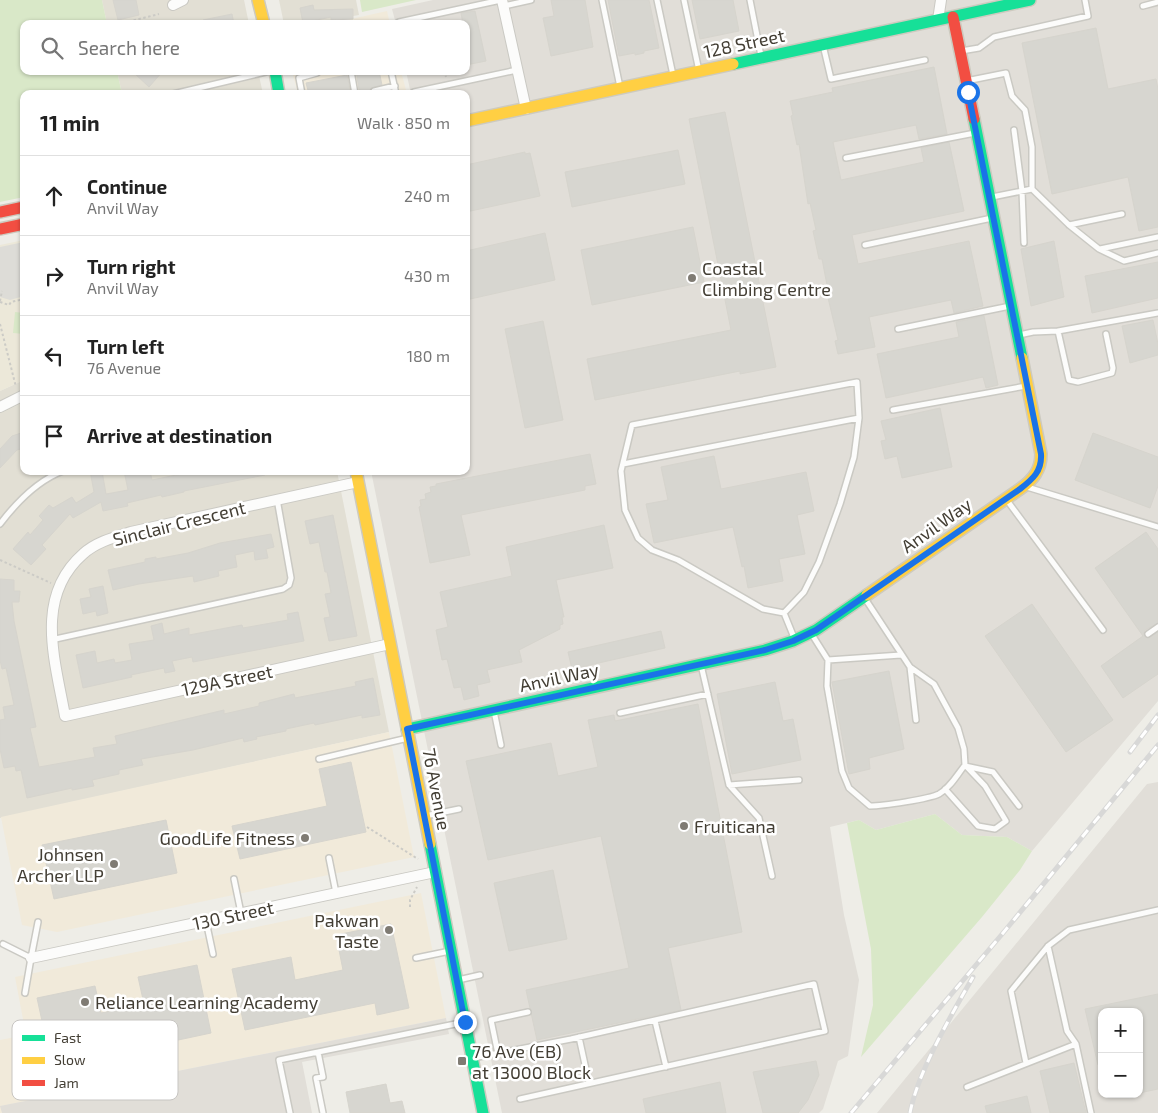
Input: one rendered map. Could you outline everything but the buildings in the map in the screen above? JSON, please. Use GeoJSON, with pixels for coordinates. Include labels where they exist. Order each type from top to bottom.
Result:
{"type":"FeatureCollection","features":[{"type":"Feature","properties":{"kind":"main road"},"geometry":{"type":"LineString","coordinates":[[258,0],[263,20]]}},
{"type":"Feature","properties":{"kind":"main road","name":"128 Street"},"geometry":{"type":"LineString","coordinates":[[470,120],[1030,0]]}},
{"type":"Feature","properties":{"kind":"main road","name":"Anvil Way"},"geometry":{"type":"LineString","coordinates":[[408,733],[494,709],[765,650],[796,640],[810,633],[864,597],[1006,499],[1035,476],[1039,470],[1041,458],[953,16]]}},
{"type":"Feature","properties":{"kind":"main road"},"geometry":{"type":"LineString","coordinates":[[276,75],[279,90]]}},
{"type":"Feature","properties":{"kind":"main road"},"geometry":{"type":"LineString","coordinates":[[0,212],[20,208]]}},
{"type":"Feature","properties":{"kind":"main road"},"geometry":{"type":"LineString","coordinates":[[0,229],[20,225]]}},
{"type":"Feature","properties":{"kind":"main road","name":"76 Avenue"},"geometry":{"type":"LineString","coordinates":[[357,476],[483,1113]]}},
{"type":"Feature","properties":{"kind":"street"},"geometry":{"type":"LineString","coordinates":[[173,5],[183,0]]}},
{"type":"Feature","properties":{"kind":"street"},"geometry":{"type":"LineString","coordinates":[[938,20],[941,0]]}},
{"type":"Feature","properties":{"kind":"street"},"geometry":{"type":"LineString","coordinates":[[502,2],[526,109]]}},
{"type":"Feature","properties":{"kind":"street"},"geometry":{"type":"LineString","coordinates":[[0,407],[20,393]]}},
{"type":"Feature","properties":{"kind":"street","name":"Sinclair Crescent"},"geometry":{"type":"LineString","coordinates":[[65,716],[51,640],[51,615],[59,587],[68,571],[83,553],[104,541],[131,532],[277,500],[357,476]]}},
{"type":"Feature","properties":{"kind":"street","name":"129A Street"},"geometry":{"type":"LineString","coordinates":[[65,716],[390,644]]}},
{"type":"Feature","properties":{"kind":"street","name":"130 Street"},"geometry":{"type":"LineString","coordinates":[[32,958],[435,872]]}},
{"type":"Feature","properties":{"kind":"lane"},"geometry":{"type":"LineString","coordinates":[[409,20],[502,2],[531,0]]}},
{"type":"Feature","properties":{"kind":"lane"},"geometry":{"type":"LineString","coordinates":[[602,0],[620,88]]}},
{"type":"Feature","properties":{"kind":"lane"},"geometry":{"type":"LineString","coordinates":[[657,0],[673,76]]}},
{"type":"Feature","properties":{"kind":"lane"},"geometry":{"type":"LineString","coordinates":[[684,0],[699,70]]}},
{"type":"Feature","properties":{"kind":"lane"},"geometry":{"type":"LineString","coordinates":[[750,0],[761,57]]}},
{"type":"Feature","properties":{"kind":"lane"},"geometry":{"type":"LineString","coordinates":[[960,52],[979,48],[994,37],[1088,16],[1085,0]]}},
{"type":"Feature","properties":{"kind":"lane"},"geometry":{"type":"LineString","coordinates":[[1143,6],[1158,2]]}},
{"type":"Feature","properties":{"kind":"lane"},"geometry":{"type":"LineString","coordinates":[[823,44],[830,79],[925,60]]}},
{"type":"Feature","properties":{"kind":"lane"},"geometry":{"type":"LineString","coordinates":[[423,90],[518,70]]}},
{"type":"Feature","properties":{"kind":"lane"},"geometry":{"type":"LineString","coordinates":[[966,81],[1006,73],[1012,96],[1025,110],[1032,147],[1032,189],[1069,225],[1099,249],[1124,261],[1158,254]]}},
{"type":"Feature","properties":{"kind":"lane"},"geometry":{"type":"LineString","coordinates":[[190,90],[253,75]]}},
{"type":"Feature","properties":{"kind":"lane"},"geometry":{"type":"LineString","coordinates":[[301,90],[299,78],[310,75]]}},
{"type":"Feature","properties":{"kind":"lane"},"geometry":{"type":"LineString","coordinates":[[352,75],[355,90]]}},
{"type":"Feature","properties":{"kind":"lane"},"geometry":{"type":"LineString","coordinates":[[393,75],[396,90]]}},
{"type":"Feature","properties":{"kind":"lane"},"geometry":{"type":"LineString","coordinates":[[378,90],[395,86]]}},
{"type":"Feature","properties":{"kind":"lane"},"geometry":{"type":"LineString","coordinates":[[1014,130],[1022,191],[1024,243]]}},
{"type":"Feature","properties":{"kind":"lane"},"geometry":{"type":"LineString","coordinates":[[846,158],[976,132]]}},
{"type":"Feature","properties":{"kind":"lane"},"geometry":{"type":"LineString","coordinates":[[989,198],[1032,189]]}},
{"type":"Feature","properties":{"kind":"lane"},"geometry":{"type":"LineString","coordinates":[[1069,225],[1122,214]]}},
{"type":"Feature","properties":{"kind":"lane"},"geometry":{"type":"LineString","coordinates":[[865,245],[993,218]]}},
{"type":"Feature","properties":{"kind":"lane"},"geometry":{"type":"LineString","coordinates":[[1099,249],[1158,237]]}},
{"type":"Feature","properties":{"kind":"lane"},"geometry":{"type":"LineString","coordinates":[[898,329],[1010,306]]}},
{"type":"Feature","properties":{"kind":"lane"},"geometry":{"type":"LineString","coordinates":[[1016,335],[1058,331],[1158,313]]}},
{"type":"Feature","properties":{"kind":"lane"},"geometry":{"type":"LineString","coordinates":[[1058,331],[1069,380],[1078,382],[1112,374],[1113,368],[1106,334]]}},
{"type":"Feature","properties":{"kind":"lane"},"geometry":{"type":"LineString","coordinates":[[857,382],[859,418],[854,458],[840,504],[819,562],[804,592],[784,613],[763,609],[678,560],[652,550],[638,538],[625,510],[621,471],[632,425],[857,382]]}},
{"type":"Feature","properties":{"kind":"lane"},"geometry":{"type":"LineString","coordinates":[[893,410],[1027,385]]}},
{"type":"Feature","properties":{"kind":"lane"},"geometry":{"type":"LineString","coordinates":[[623,464],[859,418]]}},
{"type":"Feature","properties":{"kind":"lane"},"geometry":{"type":"LineString","coordinates":[[0,524],[9,512],[53,475]]}},
{"type":"Feature","properties":{"kind":"lane"},"geometry":{"type":"LineString","coordinates":[[1024,486],[1158,527]]}},
{"type":"Feature","properties":{"kind":"lane"},"geometry":{"type":"LineString","coordinates":[[1006,499],[1103,630]]}},
{"type":"Feature","properties":{"kind":"lane"},"geometry":{"type":"LineString","coordinates":[[51,640],[282,589],[289,585],[291,578],[277,500]]}},
{"type":"Feature","properties":{"kind":"lane"},"geometry":{"type":"LineString","coordinates":[[864,597],[901,656],[910,667],[934,684],[958,728],[964,749],[965,765],[985,786],[1006,821],[995,829],[978,826],[945,789]]}},
{"type":"Feature","properties":{"kind":"lane"},"geometry":{"type":"LineString","coordinates":[[784,613],[796,640]]}},
{"type":"Feature","properties":{"kind":"lane"},"geometry":{"type":"LineString","coordinates":[[1148,634],[1158,627]]}},
{"type":"Feature","properties":{"kind":"lane"},"geometry":{"type":"LineString","coordinates":[[810,633],[828,660],[827,686],[842,771],[849,788],[870,806],[881,806],[937,795],[945,789],[965,765]]}},
{"type":"Feature","properties":{"kind":"lane"},"geometry":{"type":"LineString","coordinates":[[828,660],[901,656]]}},
{"type":"Feature","properties":{"kind":"lane"},"geometry":{"type":"LineString","coordinates":[[701,664],[729,785],[759,818],[772,876]]}},
{"type":"Feature","properties":{"kind":"lane"},"geometry":{"type":"LineString","coordinates":[[910,667],[916,720]]}},
{"type":"Feature","properties":{"kind":"lane"},"geometry":{"type":"LineString","coordinates":[[620,713],[708,694]]}},
{"type":"Feature","properties":{"kind":"lane"},"geometry":{"type":"LineString","coordinates":[[494,709],[501,744]]}},
{"type":"Feature","properties":{"kind":"lane"},"geometry":{"type":"LineString","coordinates":[[319,759],[408,733]]}},
{"type":"Feature","properties":{"kind":"lane"},"geometry":{"type":"LineString","coordinates":[[965,765],[993,772],[1019,806]]}},
{"type":"Feature","properties":{"kind":"lane"},"geometry":{"type":"LineString","coordinates":[[729,785],[799,780]]}},
{"type":"Feature","properties":{"kind":"lane"},"geometry":{"type":"LineString","coordinates":[[424,816],[459,809]]}},
{"type":"Feature","properties":{"kind":"lane"},"geometry":{"type":"LineString","coordinates":[[329,858],[336,893]]}},
{"type":"Feature","properties":{"kind":"lane"},"geometry":{"type":"LineString","coordinates":[[234,879],[241,913]]}},
{"type":"Feature","properties":{"kind":"lane"},"geometry":{"type":"LineString","coordinates":[[1026,1063],[1011,991],[1048,946],[1068,930],[1158,910]]}},
{"type":"Feature","properties":{"kind":"lane"},"geometry":{"type":"LineString","coordinates":[[206,921],[213,954]]}},
{"type":"Feature","properties":{"kind":"lane"},"geometry":{"type":"LineString","coordinates":[[26,993],[38,922]]}},
{"type":"Feature","properties":{"kind":"lane"},"geometry":{"type":"LineString","coordinates":[[3,944],[32,958]]}},
{"type":"Feature","properties":{"kind":"lane"},"geometry":{"type":"LineString","coordinates":[[1048,946],[1068,1031],[1076,1044],[1090,1113]]}},
{"type":"Feature","properties":{"kind":"lane"},"geometry":{"type":"LineString","coordinates":[[416,958],[451,950]]}},
{"type":"Feature","properties":{"kind":"lane"},"geometry":{"type":"LineString","coordinates":[[457,981],[480,976]]}},
{"type":"Feature","properties":{"kind":"lane"},"geometry":{"type":"LineString","coordinates":[[472,1058],[655,1021],[814,984],[825,1032],[520,1099]]}},
{"type":"Feature","properties":{"kind":"lane"},"geometry":{"type":"LineString","coordinates":[[498,1054],[491,1020],[528,1012]]}},
{"type":"Feature","properties":{"kind":"lane"},"geometry":{"type":"LineString","coordinates":[[655,1021],[666,1067]]}},
{"type":"Feature","properties":{"kind":"lane"},"geometry":{"type":"LineString","coordinates":[[290,1113],[279,1060],[465,1022]]}},
{"type":"Feature","properties":{"kind":"lane"},"geometry":{"type":"LineString","coordinates":[[580,1037],[590,1083]]}},
{"type":"Feature","properties":{"kind":"lane"},"geometry":{"type":"LineString","coordinates":[[967,1087],[1076,1044]]}},
{"type":"Feature","properties":{"kind":"lane"},"geometry":{"type":"LineString","coordinates":[[318,1052],[323,1077],[316,1078],[323,1113]]}},
{"type":"Feature","properties":{"kind":"path"},"geometry":{"type":"LineString","coordinates":[[135,20],[159,14]]}},
{"type":"Feature","properties":{"kind":"path"},"geometry":{"type":"LineString","coordinates":[[445,75],[446,80]]}},
{"type":"Feature","properties":{"kind":"path"},"geometry":{"type":"LineString","coordinates":[[2,291],[0,302],[9,305],[11,302],[20,300]]}},
{"type":"Feature","properties":{"kind":"path"},"geometry":{"type":"LineString","coordinates":[[0,324],[20,393]]}},
{"type":"Feature","properties":{"kind":"path"},"geometry":{"type":"LineString","coordinates":[[0,560],[51,583]]}},
{"type":"Feature","properties":{"kind":"path"},"geometry":{"type":"LineString","coordinates":[[368,827],[418,859]]}},
{"type":"Feature","properties":{"kind":"path"},"geometry":{"type":"LineString","coordinates":[[410,907],[410,900],[417,887]]}},
{"type":"Feature","properties":{"kind":"shaded area"},"geometry":{"type":"Polygon","coordinates":[[[102,0],[244,0],[248,20],[106,20],[102,0]]]}},
{"type":"Feature","properties":{"kind":"shaded area"},"geometry":{"type":"Polygon","coordinates":[[[279,0],[356,0],[359,15],[336,20],[283,20],[279,0]]]}},
{"type":"Feature","properties":{"kind":"shaded area"},"geometry":{"type":"Polygon","coordinates":[[[433,0],[1158,0],[1158,701],[1032,851],[1007,837],[962,835],[935,814],[876,830],[859,820],[830,827],[844,915],[859,980],[848,1056],[838,1061],[823,1109],[819,1113],[502,1113],[372,475],[470,475],[470,90],[410,90],[407,75],[470,75],[470,20],[395,20],[392,9],[433,0]]]}},
{"type":"Feature","properties":{"kind":"shaded area"},"geometry":{"type":"Polygon","coordinates":[[[387,11],[389,20],[347,20],[387,11]]]}},
{"type":"Feature","properties":{"kind":"shaded area"},"geometry":{"type":"Polygon","coordinates":[[[118,75],[259,75],[262,90],[121,90],[118,75]]]}},
{"type":"Feature","properties":{"kind":"shaded area"},"geometry":{"type":"Polygon","coordinates":[[[293,75],[402,75],[406,90],[297,90],[293,75]]]}},
{"type":"Feature","properties":{"kind":"shaded area"},"geometry":{"type":"Polygon","coordinates":[[[20,241],[20,382],[0,391],[0,245],[20,241]]]}},
{"type":"Feature","properties":{"kind":"shaded area"},"geometry":{"type":"Polygon","coordinates":[[[20,243],[20,297],[10,300],[0,297],[0,247],[20,243]]]}},
{"type":"Feature","properties":{"kind":"shaded area"},"geometry":{"type":"Polygon","coordinates":[[[20,382],[20,475],[338,475],[389,732],[0,818],[0,391],[20,382]]]}},
{"type":"Feature","properties":{"kind":"shaded area"},"geometry":{"type":"Polygon","coordinates":[[[389,732],[414,857],[57,932],[22,925],[1,817],[389,732]]]}},
{"type":"Feature","properties":{"kind":"shaded area"},"geometry":{"type":"Polygon","coordinates":[[[1158,782],[1158,1113],[877,1113],[1147,784],[1158,782]]]}},
{"type":"Feature","properties":{"kind":"shaded area"},"geometry":{"type":"Polygon","coordinates":[[[421,893],[446,1018],[178,1071],[178,1020],[23,1020],[15,977],[421,893]]]}},
{"type":"Feature","properties":{"kind":"shaded area"},"geometry":{"type":"Polygon","coordinates":[[[446,1018],[449,1034],[302,1062],[312,1113],[2,1113],[0,1106],[30,1100],[178,1100],[178,1071],[446,1018]]]}},
{"type":"Feature","properties":{"kind":"shaded area"},"geometry":{"type":"Polygon","coordinates":[[[12,1038],[12,1100],[31,1100],[1,1106],[2,1113],[0,1113],[0,1040],[12,1038]]]}},
{"type":"Feature","properties":{"kind":"green space"},"geometry":{"type":"Polygon","coordinates":[[[0,0],[102,0],[106,20],[20,20],[20,75],[118,75],[121,90],[20,90],[20,198],[0,202],[0,0]]]}},
{"type":"Feature","properties":{"kind":"green space"},"geometry":{"type":"Polygon","coordinates":[[[360,0],[416,0],[362,12],[360,0]]]}},
{"type":"Feature","properties":{"kind":"green space"},"geometry":{"type":"Polygon","coordinates":[[[15,312],[20,313],[20,334],[13,333],[15,312]]]}},
{"type":"Feature","properties":{"kind":"green space"},"geometry":{"type":"Polygon","coordinates":[[[935,814],[962,835],[1007,837],[1032,851],[1020,870],[982,917],[861,1057],[873,1005],[871,949],[847,823],[859,820],[876,830],[935,814]]]}},
{"type":"Feature","properties":{"kind":"railway"},"geometry":{"type":"LineString","coordinates":[[1130,752],[1158,715]]}},
{"type":"Feature","properties":{"kind":"railway"},"geometry":{"type":"LineString","coordinates":[[851,1113],[1158,745]]}},
{"type":"Feature","properties":{"kind":"railway"},"geometry":{"type":"LineString","coordinates":[[910,1113],[920,1079],[928,1061],[973,977]]}},
{"type":"Feature","properties":{"kind":"traffic: fast"},"geometry":{"type":"LineString","coordinates":[[733,64],[1030,0]]}},
{"type":"Feature","properties":{"kind":"traffic: fast"},"geometry":{"type":"LineString","coordinates":[[276,75],[278,90]]}},
{"type":"Feature","properties":{"kind":"traffic: fast"},"geometry":{"type":"LineString","coordinates":[[974,119],[1022,358]]}},
{"type":"Feature","properties":{"kind":"traffic: fast"},"geometry":{"type":"LineString","coordinates":[[407,729],[765,650],[793,641],[816,630],[867,595]]}},
{"type":"Feature","properties":{"kind":"traffic: fast"},"geometry":{"type":"LineString","coordinates":[[430,844],[483,1113]]}},
{"type":"Feature","properties":{"kind":"traffic: slow"},"geometry":{"type":"LineString","coordinates":[[258,0],[263,20]]}},
{"type":"Feature","properties":{"kind":"traffic: slow"},"geometry":{"type":"LineString","coordinates":[[470,120],[733,64]]}},
{"type":"Feature","properties":{"kind":"traffic: slow"},"geometry":{"type":"LineString","coordinates":[[867,595],[1020,489],[1035,474],[1040,465],[1041,454],[1022,358]]}},
{"type":"Feature","properties":{"kind":"traffic: slow"},"geometry":{"type":"LineString","coordinates":[[357,475],[430,844]]}},
{"type":"Feature","properties":{"kind":"traffic: jam"},"geometry":{"type":"LineString","coordinates":[[953,17],[974,119]]}},
{"type":"Feature","properties":{"kind":"traffic: jam"},"geometry":{"type":"LineString","coordinates":[[0,212],[20,208]]}},
{"type":"Feature","properties":{"kind":"traffic: jam"},"geometry":{"type":"LineString","coordinates":[[0,229],[20,225]]}},
{"type":"Feature","properties":{"kind":"place","name":"Coastal Climbing Centre"},"geometry":{"type":"Point","coordinates":[692,278]}},
{"type":"Feature","properties":{"kind":"place","name":"Fruiticana"},"geometry":{"type":"Point","coordinates":[684,826]}},
{"type":"Feature","properties":{"kind":"place","name":"GoodLife Fitness"},"geometry":{"type":"Point","coordinates":[305,838]}},
{"type":"Feature","properties":{"kind":"place","name":"Johnsen Archer LLP"},"geometry":{"type":"Point","coordinates":[114,864]}},
{"type":"Feature","properties":{"kind":"place","name":"Pakwan Taste"},"geometry":{"type":"Point","coordinates":[389,930]}},
{"type":"Feature","properties":{"kind":"place","name":"Reliance Learning Academy"},"geometry":{"type":"Point","coordinates":[85,1002]}},
{"type":"Feature","properties":{"kind":"place","name":"76 Ave (EB) at 13000 Block"},"geometry":{"type":"Point","coordinates":[462,1061]}},
{"type":"Feature","properties":{"kind":"route"},"geometry":{"type":"LineString","coordinates":[[465,1022],[407,729],[765,650],[793,641],[816,630],[1020,489],[1031,481],[1039,470],[1041,454],[968,92]]}}]}
